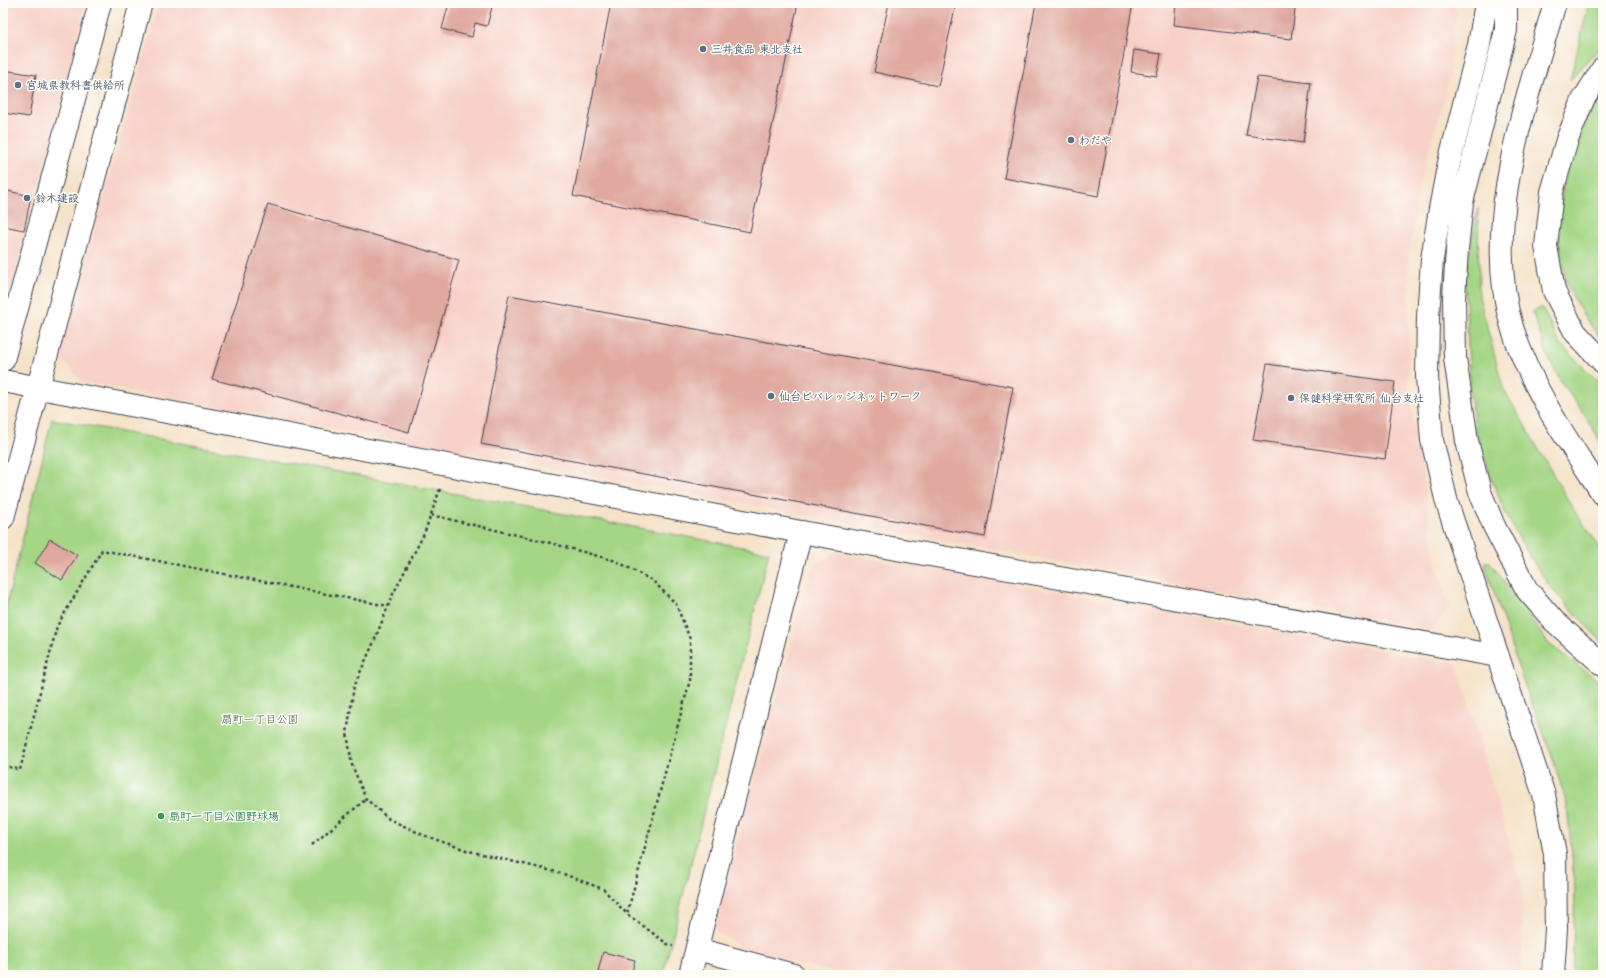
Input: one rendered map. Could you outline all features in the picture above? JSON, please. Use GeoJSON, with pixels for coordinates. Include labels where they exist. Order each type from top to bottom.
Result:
{"type":"FeatureCollection","features":[{"type":"Feature","properties":{"kind":"main road"},"geometry":{"type":"LineString","coordinates":[[3,360],[100,3]]}},
{"type":"Feature","properties":{"kind":"main road"},"geometry":{"type":"LineString","coordinates":[[3,518],[141,3]]}},
{"type":"Feature","properties":{"kind":"main road"},"geometry":{"type":"LineString","coordinates":[[1486,3],[1479,45],[1448,167],[1432,259],[1428,317],[1427,377],[1432,440],[1447,503],[1544,795],[1555,854],[1556,929],[1553,975]]}},
{"type":"Feature","properties":{"kind":"main road"},"geometry":{"type":"LineString","coordinates":[[1506,3],[1506,30],[1462,202],[1457,249],[1454,298],[1455,358],[1467,440],[1480,492],[1494,526],[1527,590],[1554,621],[1603,665]]}},
{"type":"Feature","properties":{"kind":"main road"},"geometry":{"type":"LineString","coordinates":[[1555,3],[1513,147],[1504,213],[1502,250],[1504,286],[1512,327],[1528,368],[1550,414],[1603,494]]}},
{"type":"Feature","properties":{"kind":"main road"},"geometry":{"type":"LineString","coordinates":[[1603,68],[1583,100],[1567,140],[1552,192],[1546,246],[1554,291],[1576,332],[1603,362]]}},
{"type":"Feature","properties":{"kind":"main road"},"geometry":{"type":"LineString","coordinates":[[3,381],[801,532],[1498,656]]}},
{"type":"Feature","properties":{"kind":"main road"},"geometry":{"type":"LineString","coordinates":[[690,975],[801,532]]}},
{"type":"Feature","properties":{"kind":"main road"},"geometry":{"type":"LineString","coordinates":[[697,949],[794,975]]}},
{"type":"Feature","properties":{"kind":"path"},"geometry":{"type":"LineString","coordinates":[[446,465],[439,491],[424,534],[388,606],[354,686],[347,733],[352,766],[366,799],[389,819],[424,835],[468,852],[561,873],[603,889],[627,914],[670,946],[697,949]]}},
{"type":"Feature","properties":{"kind":"path"},"geometry":{"type":"LineString","coordinates":[[431,515],[616,560],[653,582],[676,604],[690,639],[690,680],[627,914]]}},
{"type":"Feature","properties":{"kind":"path"},"geometry":{"type":"LineString","coordinates":[[3,765],[20,770],[56,626],[102,550],[388,606]]}},
{"type":"Feature","properties":{"kind":"path"},"geometry":{"type":"LineString","coordinates":[[312,845],[366,799]]}},
{"type":"Feature","properties":{"kind":"shaded area"},"geometry":{"type":"Polygon","coordinates":[[[3,3],[86,3],[3,323],[3,3]]]}},
{"type":"Feature","properties":{"kind":"shaded area"},"geometry":{"type":"Polygon","coordinates":[[[159,3],[1453,3],[1456,12],[1449,79],[1419,186],[1409,258],[1408,382],[1436,563],[1449,608],[1432,630],[82,382],[59,355],[159,3]]]}},
{"type":"Feature","properties":{"kind":"shaded area"},"geometry":{"type":"Polygon","coordinates":[[[836,552],[1457,664],[1523,889],[1521,975],[843,975],[744,949],[714,930],[812,568],[836,552]]]}},
{"type":"Feature","properties":{"kind":"green space"},"geometry":{"type":"Polygon","coordinates":[[[1589,3],[1603,3],[1603,45],[1570,80],[1589,3]]]}},
{"type":"Feature","properties":{"kind":"green space"},"geometry":{"type":"Polygon","coordinates":[[[1603,88],[1603,342],[1582,312],[1569,288],[1563,268],[1559,226],[1564,183],[1570,162],[1595,97],[1603,88]]]}},
{"type":"Feature","properties":{"kind":"green space"},"geometry":{"type":"Polygon","coordinates":[[[1478,208],[1479,296],[1503,388],[1575,512],[1603,552],[1603,643],[1549,586],[1526,550],[1507,517],[1491,478],[1475,428],[1470,393],[1465,278],[1478,208]]]}},
{"type":"Feature","properties":{"kind":"green space"},"geometry":{"type":"Polygon","coordinates":[[[1542,307],[1560,344],[1595,378],[1603,383],[1603,446],[1582,411],[1563,385],[1548,357],[1532,312],[1542,307]]]}},
{"type":"Feature","properties":{"kind":"green space","name":"扇町一丁目公園"},"geometry":{"type":"Polygon","coordinates":[[[52,419],[769,552],[663,975],[3,975],[3,619],[52,419]]]}},
{"type":"Feature","properties":{"kind":"green space"},"geometry":{"type":"Polygon","coordinates":[[[1484,562],[1490,562],[1549,644],[1603,684],[1603,975],[1572,975],[1575,889],[1567,805],[1551,753],[1523,681],[1484,562]]]}},
{"type":"Feature","properties":{"kind":"building"},"geometry":{"type":"Polygon","coordinates":[[[449,3],[493,3],[487,26],[475,23],[472,37],[442,29],[449,3]]]}},
{"type":"Feature","properties":{"kind":"building"},"geometry":{"type":"Polygon","coordinates":[[[611,3],[798,3],[750,232],[573,196],[611,3]]]}},
{"type":"Feature","properties":{"kind":"building"},"geometry":{"type":"Polygon","coordinates":[[[889,3],[956,3],[938,86],[874,72],[889,3]]]}},
{"type":"Feature","properties":{"kind":"building"},"geometry":{"type":"Polygon","coordinates":[[[1036,3],[1133,3],[1098,196],[1004,178],[1036,3]]]}},
{"type":"Feature","properties":{"kind":"building"},"geometry":{"type":"Polygon","coordinates":[[[1176,3],[1296,3],[1291,39],[1174,25],[1176,3]]]}},
{"type":"Feature","properties":{"kind":"building"},"geometry":{"type":"Polygon","coordinates":[[[1134,50],[1161,54],[1157,76],[1131,72],[1134,50]]]}},
{"type":"Feature","properties":{"kind":"building"},"geometry":{"type":"Polygon","coordinates":[[[3,70],[36,75],[29,117],[3,113],[3,70]]]}},
{"type":"Feature","properties":{"kind":"building"},"geometry":{"type":"Polygon","coordinates":[[[1257,77],[1311,83],[1303,143],[1246,135],[1257,77]]]}},
{"type":"Feature","properties":{"kind":"building"},"geometry":{"type":"Polygon","coordinates":[[[3,190],[31,196],[24,230],[3,226],[3,190]]]}},
{"type":"Feature","properties":{"kind":"building"},"geometry":{"type":"Polygon","coordinates":[[[268,204],[459,260],[409,432],[212,379],[268,204]]]}},
{"type":"Feature","properties":{"kind":"building"},"geometry":{"type":"Polygon","coordinates":[[[509,295],[1013,387],[985,537],[481,444],[509,295]]]}},
{"type":"Feature","properties":{"kind":"building"},"geometry":{"type":"Polygon","coordinates":[[[1267,364],[1395,382],[1385,459],[1253,440],[1267,364]]]}},
{"type":"Feature","properties":{"kind":"building"},"geometry":{"type":"Polygon","coordinates":[[[50,539],[77,555],[62,580],[35,563],[50,539]]]}},
{"type":"Feature","properties":{"kind":"building"},"geometry":{"type":"Polygon","coordinates":[[[603,952],[635,960],[631,975],[612,975],[598,972],[603,952]]]}},
{"type":"Feature","properties":{"kind":"place","name":"三井食品 東北支社"},"geometry":{"type":"Point","coordinates":[703,49]}},
{"type":"Feature","properties":{"kind":"place","name":"宮城県教科書供給所"},"geometry":{"type":"Point","coordinates":[18,85]}},
{"type":"Feature","properties":{"kind":"place","name":"わだや"},"geometry":{"type":"Point","coordinates":[1071,140]}},
{"type":"Feature","properties":{"kind":"place","name":"鈴木建設"},"geometry":{"type":"Point","coordinates":[27,198]}},
{"type":"Feature","properties":{"kind":"place","name":"仙台ビバレッジネットワーク"},"geometry":{"type":"Point","coordinates":[771,396]}},
{"type":"Feature","properties":{"kind":"place","name":"保健科学研究所 仙台支社"},"geometry":{"type":"Point","coordinates":[1291,398]}},
{"type":"Feature","properties":{"kind":"place","name":"扇町一丁目公園野球場"},"geometry":{"type":"Point","coordinates":[161,816]}}]}
